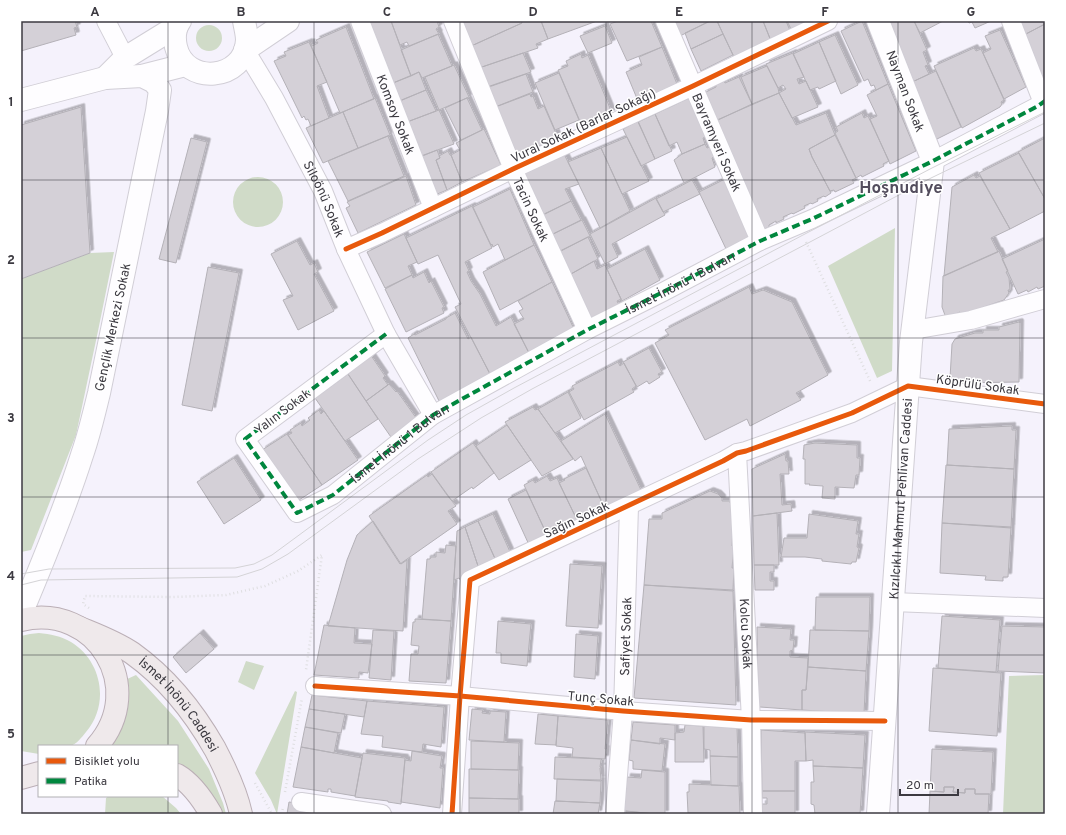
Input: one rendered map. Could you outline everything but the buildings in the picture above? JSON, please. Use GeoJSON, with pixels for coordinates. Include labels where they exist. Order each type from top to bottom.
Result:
{"type":"FeatureCollection","features":[{"type":"Feature","properties":{"kind":"main road"},"geometry":{"type":"LineString","coordinates":[[21,100],[105,78],[142,76],[154,82],[170,75],[196,71],[208,74],[220,73],[231,69],[240,60],[245,50],[247,39],[244,21]]}},
{"type":"Feature","properties":{"kind":"main road"},"geometry":{"type":"LineString","coordinates":[[245,50],[288,21]]}},
{"type":"Feature","properties":{"kind":"main road","name":"Nayman Sokak"},"geometry":{"type":"LineString","coordinates":[[878,21],[933,161]]}},
{"type":"Feature","properties":{"kind":"main road"},"geometry":{"type":"LineString","coordinates":[[105,78],[125,58],[177,27],[179,57],[170,75]]}},
{"type":"Feature","properties":{"kind":"main road","name":"Gençlik Merkezi Sokak"},"geometry":{"type":"LineString","coordinates":[[21,614],[39,571],[83,454],[100,386],[157,111],[170,75]]}},
{"type":"Feature","properties":{"kind":"main road","name":"Kızılcıklı Mahmut Pehlivan Caddesi"},"geometry":{"type":"LineString","coordinates":[[878,814],[910,342],[933,161]]}},
{"type":"Feature","properties":{"kind":"main road"},"geometry":{"type":"LineString","coordinates":[[21,620],[39,617],[65,621],[80,628],[90,635],[100,644],[107,655],[113,666],[116,679],[118,692],[117,705],[109,730],[98,745]]}},
{"type":"Feature","properties":{"kind":"main road","name":"İsmet İnönü Caddesi"},"geometry":{"type":"LineString","coordinates":[[80,628],[112,641],[131,652],[152,669],[180,697],[204,731],[225,767],[238,798],[241,814]]}},
{"type":"Feature","properties":{"kind":"main road"},"geometry":{"type":"LineString","coordinates":[[21,769],[38,772]]}},
{"type":"Feature","properties":{"kind":"main road"},"geometry":{"type":"LineString","coordinates":[[21,778],[38,772]]}},
{"type":"Feature","properties":{"kind":"main road"},"geometry":{"type":"LineString","coordinates":[[178,776],[196,792],[211,814]]}},
{"type":"Feature","properties":{"kind":"street"},"geometry":{"type":"LineString","coordinates":[[106,21],[125,58]]}},
{"type":"Feature","properties":{"kind":"street","name":"Komsoy Sokak"},"geometry":{"type":"LineString","coordinates":[[360,21],[433,208]]}},
{"type":"Feature","properties":{"kind":"street","name":"Tacin Sokak"},"geometry":{"type":"LineString","coordinates":[[453,21],[514,169],[587,330]]}},
{"type":"Feature","properties":{"kind":"street","name":"Bayramyeri Sokak"},"geometry":{"type":"LineString","coordinates":[[665,21],[760,241]]}},
{"type":"Feature","properties":{"kind":"street","name":"Vural Sokak (Barlar Sokağı)"},"geometry":{"type":"LineString","coordinates":[[346,249],[828,21]]}},
{"type":"Feature","properties":{"kind":"street"},"geometry":{"type":"LineString","coordinates":[[1010,21],[1044,102]]}},
{"type":"Feature","properties":{"kind":"street","name":"Siloönü Sokak"},"geometry":{"type":"LineString","coordinates":[[245,50],[274,98],[323,191],[346,249],[386,334],[432,415]]}},
{"type":"Feature","properties":{"kind":"street","name":"İsmet İnönü 1 Bulvarı"},"geometry":{"type":"LineString","coordinates":[[333,494],[432,415],[587,330],[760,241],[798,225],[933,161],[1044,102]]}},
{"type":"Feature","properties":{"kind":"street"},"geometry":{"type":"LineString","coordinates":[[912,330],[971,320],[1045,299]]}},
{"type":"Feature","properties":{"kind":"street","name":"Yalın Sokak"},"geometry":{"type":"LineString","coordinates":[[333,494],[297,513],[245,439],[386,334]]}},
{"type":"Feature","properties":{"kind":"street","name":"Sağın Sokak"},"geometry":{"type":"LineString","coordinates":[[452,814],[470,580],[629,506],[737,453],[852,413],[908,386]]}},
{"type":"Feature","properties":{"kind":"street","name":"Köprülü Sokak"},"geometry":{"type":"LineString","coordinates":[[908,386],[1045,404]]}},
{"type":"Feature","properties":{"kind":"street","name":"Kolcu Sokak"},"geometry":{"type":"LineString","coordinates":[[737,453],[751,720],[753,814]]}},
{"type":"Feature","properties":{"kind":"street","name":"Safiyet Sokak"},"geometry":{"type":"LineString","coordinates":[[615,814],[623,711],[629,506]]}},
{"type":"Feature","properties":{"kind":"street"},"geometry":{"type":"LineString","coordinates":[[893,602],[1045,608]]}},
{"type":"Feature","properties":{"kind":"street","name":"Tunç Sokak"},"geometry":{"type":"LineString","coordinates":[[309,689],[460,696],[623,711],[751,720],[885,721]]}},
{"type":"Feature","properties":{"kind":"street"},"geometry":{"type":"LineString","coordinates":[[292,801],[382,814]]}},
{"type":"Feature","properties":{"kind":"path"},"geometry":{"type":"LineString","coordinates":[[798,225],[879,400]]}},
{"type":"Feature","properties":{"kind":"path"},"geometry":{"type":"LineString","coordinates":[[89,608],[83,604],[85,596],[173,597],[226,595],[265,586],[298,571],[322,555],[306,671]]}},
{"type":"Feature","properties":{"kind":"path"},"geometry":{"type":"LineString","coordinates":[[285,792],[309,689]]}},
{"type":"Feature","properties":{"kind":"path"},"geometry":{"type":"LineString","coordinates":[[254,781],[272,814]]}},
{"type":"Feature","properties":{"kind":"path"},"geometry":{"type":"LineString","coordinates":[[282,814],[292,801]]}},
{"type":"Feature","properties":{"kind":"green space"},"geometry":{"type":"Polygon","coordinates":[[[209,25],[218,29],[222,38],[218,47],[209,51],[200,47],[196,38],[200,29],[209,25]]]}},
{"type":"Feature","properties":{"kind":"green space"},"geometry":{"type":"Polygon","coordinates":[[[258,177],[267,179],[278,188],[283,202],[281,211],[272,222],[258,227],[249,225],[238,216],[233,202],[235,193],[244,182],[258,177]]]}},
{"type":"Feature","properties":{"kind":"green space"},"geometry":{"type":"Polygon","coordinates":[[[895,228],[892,371],[877,378],[828,266],[895,228]]]}},
{"type":"Feature","properties":{"kind":"green space"},"geometry":{"type":"Polygon","coordinates":[[[114,252],[76,435],[31,550],[21,552],[21,279],[90,253],[114,252]]]}},
{"type":"Feature","properties":{"kind":"green space"},"geometry":{"type":"Polygon","coordinates":[[[39,633],[63,638],[82,650],[96,671],[100,696],[94,721],[79,740],[72,745],[38,745],[38,754],[21,751],[21,636],[39,633]]]}},
{"type":"Feature","properties":{"kind":"green space"},"geometry":{"type":"Polygon","coordinates":[[[246,661],[264,666],[254,690],[238,682],[246,661]]]}},
{"type":"Feature","properties":{"kind":"green space"},"geometry":{"type":"Polygon","coordinates":[[[136,675],[178,721],[209,769],[226,814],[215,814],[178,767],[178,745],[111,745],[110,743],[125,680],[136,675]]]}},
{"type":"Feature","properties":{"kind":"green space"},"geometry":{"type":"Polygon","coordinates":[[[1045,675],[1045,814],[1003,814],[1009,676],[1045,675]]]}},
{"type":"Feature","properties":{"kind":"green space"},"geometry":{"type":"Polygon","coordinates":[[[295,691],[297,692],[277,814],[271,800],[255,773],[295,691]]]}},
{"type":"Feature","properties":{"kind":"green space"},"geometry":{"type":"Polygon","coordinates":[[[163,797],[181,814],[105,814],[106,798],[163,797]]]}},
{"type":"Feature","properties":{"kind":"tram line"},"geometry":{"type":"LineString","coordinates":[[21,574],[49,569],[235,568],[254,564],[272,555],[428,440],[466,415],[514,388],[803,235],[932,168],[1045,112]]}},
{"type":"Feature","properties":{"kind":"tram line"},"geometry":{"type":"LineString","coordinates":[[21,585],[41,580],[237,577],[262,569],[288,554],[418,459],[481,418],[532,389],[931,178],[1045,123]]}},
{"type":"Feature","properties":{"kind":"marked path"},"geometry":{"type":"LineString","coordinates":[[386,334],[245,439],[297,513],[333,495],[433,415],[587,330],[760,241],[812,219],[933,161],[1045,101]]}},
{"type":"Feature","properties":{"kind":"cycle path"},"geometry":{"type":"LineString","coordinates":[[346,249],[828,21]]}},
{"type":"Feature","properties":{"kind":"cycle path"},"geometry":{"type":"LineString","coordinates":[[452,814],[470,580],[723,461],[737,453],[852,413],[908,386],[1045,404]]}},
{"type":"Feature","properties":{"kind":"cycle path"},"geometry":{"type":"LineString","coordinates":[[315,686],[460,696],[623,711],[751,720],[885,721]]}},
{"type":"Feature","properties":{"kind":"district","name":"Hoşnudiye"},"geometry":{"type":"Point","coordinates":[901,187]}}]}
